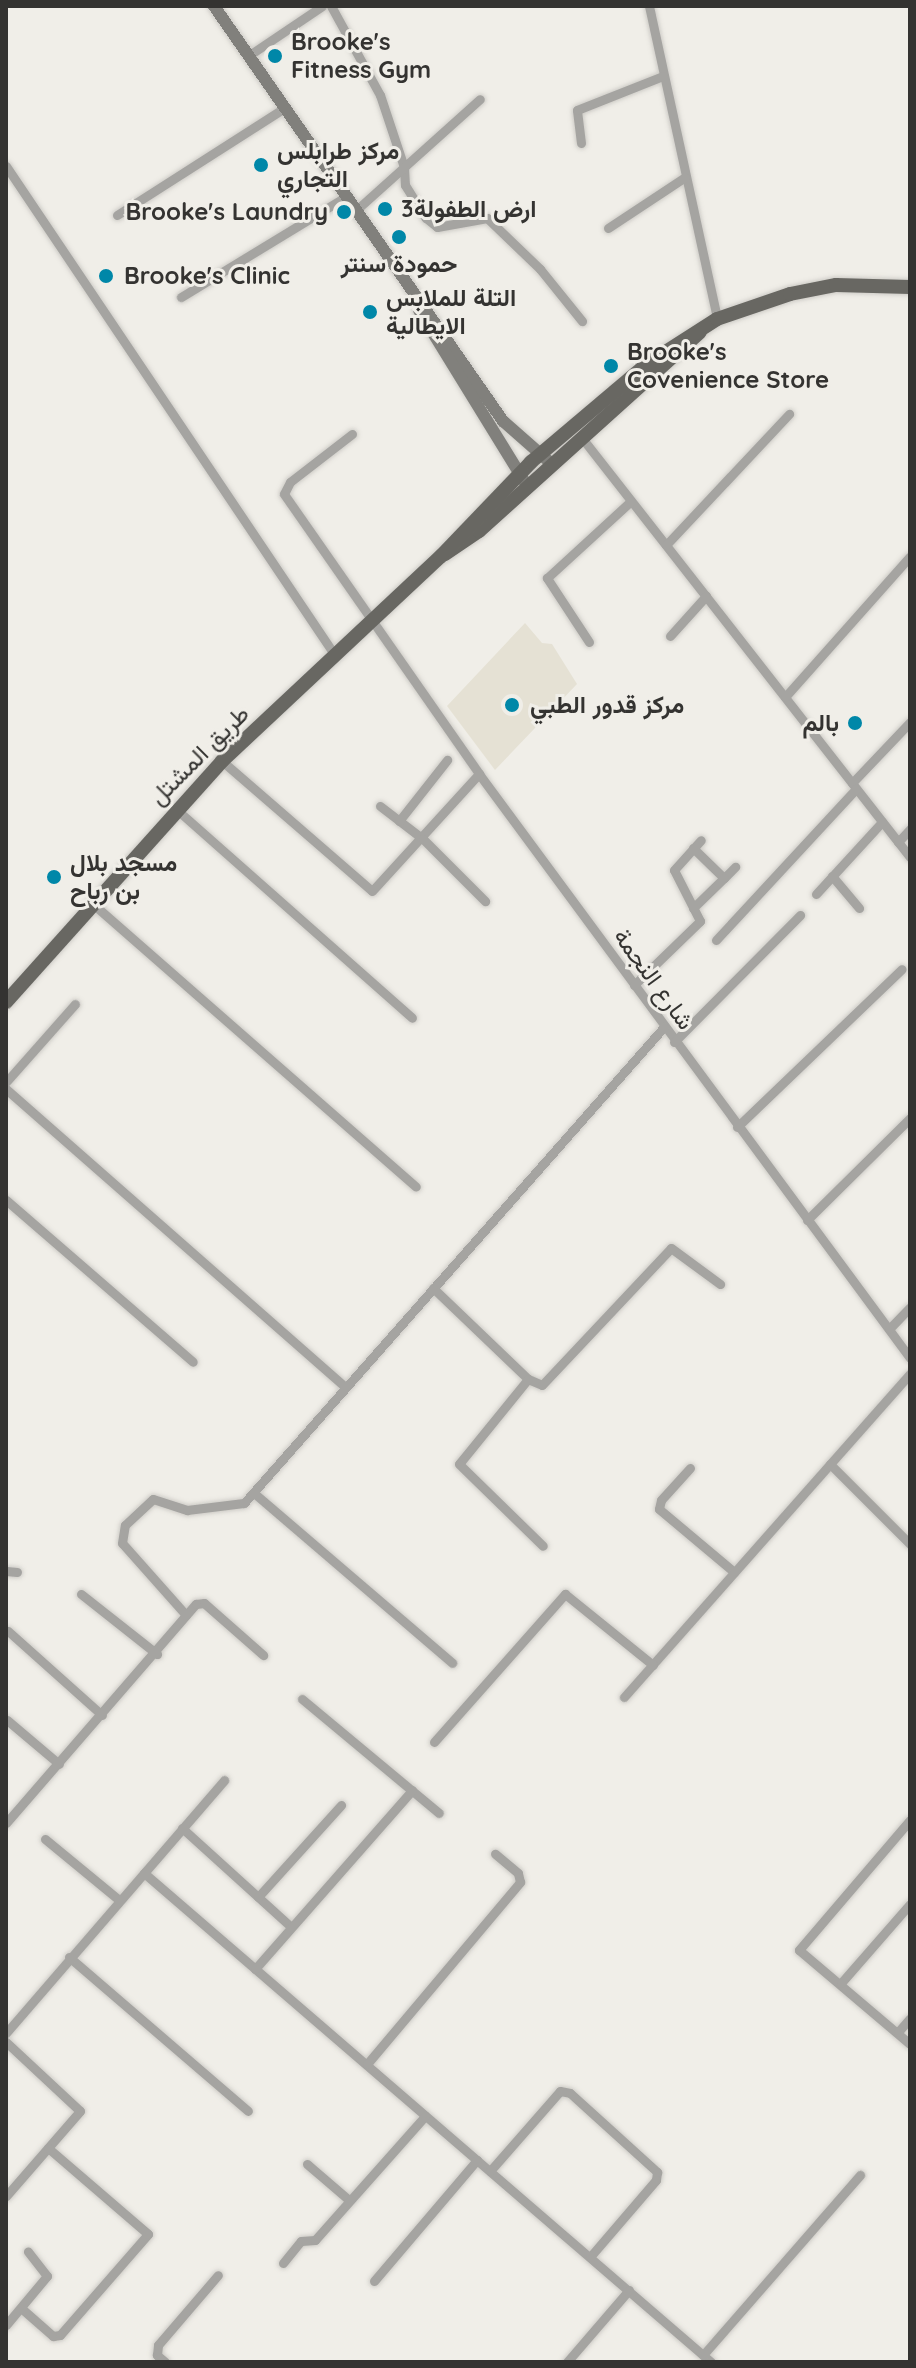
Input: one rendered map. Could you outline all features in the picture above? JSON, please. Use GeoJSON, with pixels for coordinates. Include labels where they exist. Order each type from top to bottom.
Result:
{"type":"FeatureCollection","features":[{"type":"Feature","properties":{"kind":"main road"},"geometry":{"type":"LineString","coordinates":[[214,6],[344,198],[439,325],[503,421],[547,459]]}},
{"type":"Feature","properties":{"kind":"main road"},"geometry":{"type":"LineString","coordinates":[[402,279],[524,480]]}},
{"type":"Feature","properties":{"kind":"main road","name":"طريق المشتل"},"geometry":{"type":"LineString","coordinates":[[6,1002],[222,761],[441,556],[459,548],[524,480],[647,364],[711,323],[790,294],[836,285],[910,287]]}},
{"type":"Feature","properties":{"kind":"main road","name":"طريق المشتل"},"geometry":{"type":"LineString","coordinates":[[547,459],[582,438],[686,349],[711,323]]}},
{"type":"Feature","properties":{"kind":"street"},"geometry":{"type":"LineString","coordinates":[[248,56],[322,6]]}},
{"type":"Feature","properties":{"kind":"street"},"geometry":{"type":"LineString","coordinates":[[331,6],[380,95],[404,167],[405,185],[437,227],[487,218],[540,269],[582,321]]}},
{"type":"Feature","properties":{"kind":"street"},"geometry":{"type":"LineString","coordinates":[[649,6],[685,177],[711,323]]}},
{"type":"Feature","properties":{"kind":"street"},"geometry":{"type":"LineString","coordinates":[[581,143],[577,110],[663,76]]}},
{"type":"Feature","properties":{"kind":"street"},"geometry":{"type":"LineString","coordinates":[[354,212],[480,99]]}},
{"type":"Feature","properties":{"kind":"street"},"geometry":{"type":"LineString","coordinates":[[117,215],[283,109]]}},
{"type":"Feature","properties":{"kind":"street"},"geometry":{"type":"LineString","coordinates":[[6,166],[334,654]]}},
{"type":"Feature","properties":{"kind":"street"},"geometry":{"type":"LineString","coordinates":[[608,228],[685,177]]}},
{"type":"Feature","properties":{"kind":"street"},"geometry":{"type":"LineString","coordinates":[[181,297],[344,198]]}},
{"type":"Feature","properties":{"kind":"street"},"geometry":{"type":"LineString","coordinates":[[666,545],[789,414]]}},
{"type":"Feature","properties":{"kind":"street","name":"شارع النجمة"},"geometry":{"type":"LineString","coordinates":[[352,434],[290,482],[284,494],[479,774],[910,1358]]}},
{"type":"Feature","properties":{"kind":"street"},"geometry":{"type":"LineString","coordinates":[[582,438],[910,857]]}},
{"type":"Feature","properties":{"kind":"street"},"geometry":{"type":"LineString","coordinates":[[589,642],[547,578],[630,502]]}},
{"type":"Feature","properties":{"kind":"street"},"geometry":{"type":"LineString","coordinates":[[785,697],[910,556]]}},
{"type":"Feature","properties":{"kind":"street"},"geometry":{"type":"LineString","coordinates":[[670,636],[706,596]]}},
{"type":"Feature","properties":{"kind":"street"},"geometry":{"type":"LineString","coordinates":[[716,940],[910,722]]}},
{"type":"Feature","properties":{"kind":"street"},"geometry":{"type":"LineString","coordinates":[[399,821],[447,760]]}},
{"type":"Feature","properties":{"kind":"street"},"geometry":{"type":"LineString","coordinates":[[222,761],[368,890],[380,888],[479,774]]}},
{"type":"Feature","properties":{"kind":"street"},"geometry":{"type":"LineString","coordinates":[[380,806],[423,839],[485,901]]}},
{"type":"Feature","properties":{"kind":"street"},"geometry":{"type":"LineString","coordinates":[[176,809],[412,1018]]}},
{"type":"Feature","properties":{"kind":"street"},"geometry":{"type":"LineString","coordinates":[[816,894],[882,822]]}},
{"type":"Feature","properties":{"kind":"street"},"geometry":{"type":"LineString","coordinates":[[898,842],[910,829]]}},
{"type":"Feature","properties":{"kind":"street"},"geometry":{"type":"LineString","coordinates":[[634,985],[700,921],[674,870],[701,840]]}},
{"type":"Feature","properties":{"kind":"street"},"geometry":{"type":"LineString","coordinates":[[693,848],[724,878]]}},
{"type":"Feature","properties":{"kind":"street"},"geometry":{"type":"LineString","coordinates":[[693,908],[735,867]]}},
{"type":"Feature","properties":{"kind":"street"},"geometry":{"type":"LineString","coordinates":[[832,876],[859,908]]}},
{"type":"Feature","properties":{"kind":"street"},"geometry":{"type":"LineString","coordinates":[[93,904],[416,1187]]}},
{"type":"Feature","properties":{"kind":"street"},"geometry":{"type":"LineString","coordinates":[[674,1042],[800,915]]}},
{"type":"Feature","properties":{"kind":"street"},"geometry":{"type":"LineString","coordinates":[[737,1127],[902,969]]}},
{"type":"Feature","properties":{"kind":"street"},"geometry":{"type":"LineString","coordinates":[[6,1082],[75,1004]]}},
{"type":"Feature","properties":{"kind":"street"},"geometry":{"type":"LineString","coordinates":[[186,1615],[122,1543],[121,1531],[153,1499],[204,1510],[244,1503],[664,1027]]}},
{"type":"Feature","properties":{"kind":"street"},"geometry":{"type":"LineString","coordinates":[[6,1089],[345,1387]]}},
{"type":"Feature","properties":{"kind":"street"},"geometry":{"type":"LineString","coordinates":[[807,1220],[910,1118]]}},
{"type":"Feature","properties":{"kind":"street"},"geometry":{"type":"LineString","coordinates":[[6,1200],[193,1362]]}},
{"type":"Feature","properties":{"kind":"street"},"geometry":{"type":"LineString","coordinates":[[433,1288],[536,1385],[549,1383],[671,1248],[720,1284]]}},
{"type":"Feature","properties":{"kind":"street"},"geometry":{"type":"LineString","coordinates":[[889,1329],[910,1307]]}},
{"type":"Feature","properties":{"kind":"street"},"geometry":{"type":"LineString","coordinates":[[624,1697],[910,1374]]}},
{"type":"Feature","properties":{"kind":"street"},"geometry":{"type":"LineString","coordinates":[[528,1379],[459,1464],[543,1546]]}},
{"type":"Feature","properties":{"kind":"street"},"geometry":{"type":"LineString","coordinates":[[830,1464],[910,1544]]}},
{"type":"Feature","properties":{"kind":"street"},"geometry":{"type":"LineString","coordinates":[[690,1468],[661,1500],[659,1509],[734,1572]]}},
{"type":"Feature","properties":{"kind":"street"},"geometry":{"type":"LineString","coordinates":[[254,1493],[452,1663]]}},
{"type":"Feature","properties":{"kind":"street"},"geometry":{"type":"LineString","coordinates":[[81,1594],[157,1654]]}},
{"type":"Feature","properties":{"kind":"street"},"geometry":{"type":"LineString","coordinates":[[434,1742],[565,1594],[653,1665]]}},
{"type":"Feature","properties":{"kind":"street"},"geometry":{"type":"LineString","coordinates":[[8,1816],[157,1654],[186,1615],[204,1603],[263,1655]]}},
{"type":"Feature","properties":{"kind":"street"},"geometry":{"type":"LineString","coordinates":[[8,1631],[102,1715]]}},
{"type":"Feature","properties":{"kind":"street"},"geometry":{"type":"LineString","coordinates":[[302,1699],[439,1813]]}},
{"type":"Feature","properties":{"kind":"street"},"geometry":{"type":"LineString","coordinates":[[7,1720],[59,1764]]}},
{"type":"Feature","properties":{"kind":"street"},"geometry":{"type":"LineString","coordinates":[[6,2033],[224,1780]]}},
{"type":"Feature","properties":{"kind":"street"},"geometry":{"type":"LineString","coordinates":[[255,1969],[412,1790]]}},
{"type":"Feature","properties":{"kind":"street"},"geometry":{"type":"LineString","coordinates":[[258,1897],[341,1805]]}},
{"type":"Feature","properties":{"kind":"street"},"geometry":{"type":"LineString","coordinates":[[910,1820],[800,1946],[802,1953],[910,2044]]}},
{"type":"Feature","properties":{"kind":"street"},"geometry":{"type":"LineString","coordinates":[[182,1828],[291,1927]]}},
{"type":"Feature","properties":{"kind":"street"},"geometry":{"type":"LineString","coordinates":[[45,1839],[119,1900]]}},
{"type":"Feature","properties":{"kind":"street"},"geometry":{"type":"LineString","coordinates":[[367,2064],[520,1882],[495,1854]]}},
{"type":"Feature","properties":{"kind":"street"},"geometry":{"type":"LineString","coordinates":[[144,1873],[707,2358],[860,2175]]}},
{"type":"Feature","properties":{"kind":"street"},"geometry":{"type":"LineString","coordinates":[[841,1983],[910,1904]]}},
{"type":"Feature","properties":{"kind":"street"},"geometry":{"type":"LineString","coordinates":[[69,1957],[248,2111]]}},
{"type":"Feature","properties":{"kind":"street"},"geometry":{"type":"LineString","coordinates":[[898,2032],[910,2018]]}},
{"type":"Feature","properties":{"kind":"street"},"geometry":{"type":"LineString","coordinates":[[6,2042],[80,2111],[6,2196]]}},
{"type":"Feature","properties":{"kind":"street"},"geometry":{"type":"LineString","coordinates":[[490,2171],[560,2091],[570,2093],[657,2172],[656,2180],[590,2257]]}},
{"type":"Feature","properties":{"kind":"street"},"geometry":{"type":"LineString","coordinates":[[283,2263],[301,2241],[315,2240],[425,2116]]}},
{"type":"Feature","properties":{"kind":"street"},"geometry":{"type":"LineString","coordinates":[[21,2308],[53,2336],[60,2335],[148,2234],[48,2148]]}},
{"type":"Feature","properties":{"kind":"street"},"geometry":{"type":"LineString","coordinates":[[374,2281],[477,2160]]}},
{"type":"Feature","properties":{"kind":"street"},"geometry":{"type":"LineString","coordinates":[[307,2164],[349,2200]]}},
{"type":"Feature","properties":{"kind":"street"},"geometry":{"type":"LineString","coordinates":[[6,2325],[47,2276],[28,2252]]}},
{"type":"Feature","properties":{"kind":"street"},"geometry":{"type":"LineString","coordinates":[[165,2362],[157,2355],[158,2345],[218,2275]]}},
{"type":"Feature","properties":{"kind":"street"},"geometry":{"type":"LineString","coordinates":[[567,2362],[629,2290]]}},
{"type":"Feature","properties":{"kind":"shaded area"},"geometry":{"type":"Polygon","coordinates":[[[525,623],[542,643],[552,644],[577,684],[495,770],[447,706],[525,623]]]}},
{"type":"Feature","properties":{"kind":"place","name":"Brooke's Fitness Gym"},"geometry":{"type":"Point","coordinates":[275,56]}},
{"type":"Feature","properties":{"kind":"place","name":"مركز طرابلس التجاري"},"geometry":{"type":"Point","coordinates":[261,165]}},
{"type":"Feature","properties":{"kind":"place","name":"ارض الطفولة3"},"geometry":{"type":"Point","coordinates":[385,209]}},
{"type":"Feature","properties":{"kind":"place","name":"Brooke's Laundry"},"geometry":{"type":"Point","coordinates":[344,212]}},
{"type":"Feature","properties":{"kind":"place","name":"حمودة سنتر"},"geometry":{"type":"Point","coordinates":[399,237]}},
{"type":"Feature","properties":{"kind":"place","name":"Brooke's Clinic"},"geometry":{"type":"Point","coordinates":[106,276]}},
{"type":"Feature","properties":{"kind":"place","name":"التلة للملابس الايطالية"},"geometry":{"type":"Point","coordinates":[370,312]}},
{"type":"Feature","properties":{"kind":"place","name":"Brooke's Covenience Store"},"geometry":{"type":"Point","coordinates":[611,366]}},
{"type":"Feature","properties":{"kind":"place","name":"مركز قدور الطبي"},"geometry":{"type":"Point","coordinates":[512,705]}},
{"type":"Feature","properties":{"kind":"place","name":"بالم"},"geometry":{"type":"Point","coordinates":[855,723]}},
{"type":"Feature","properties":{"kind":"place","name":"مسجد بلال بن رباح"},"geometry":{"type":"Point","coordinates":[54,877]}}]}
